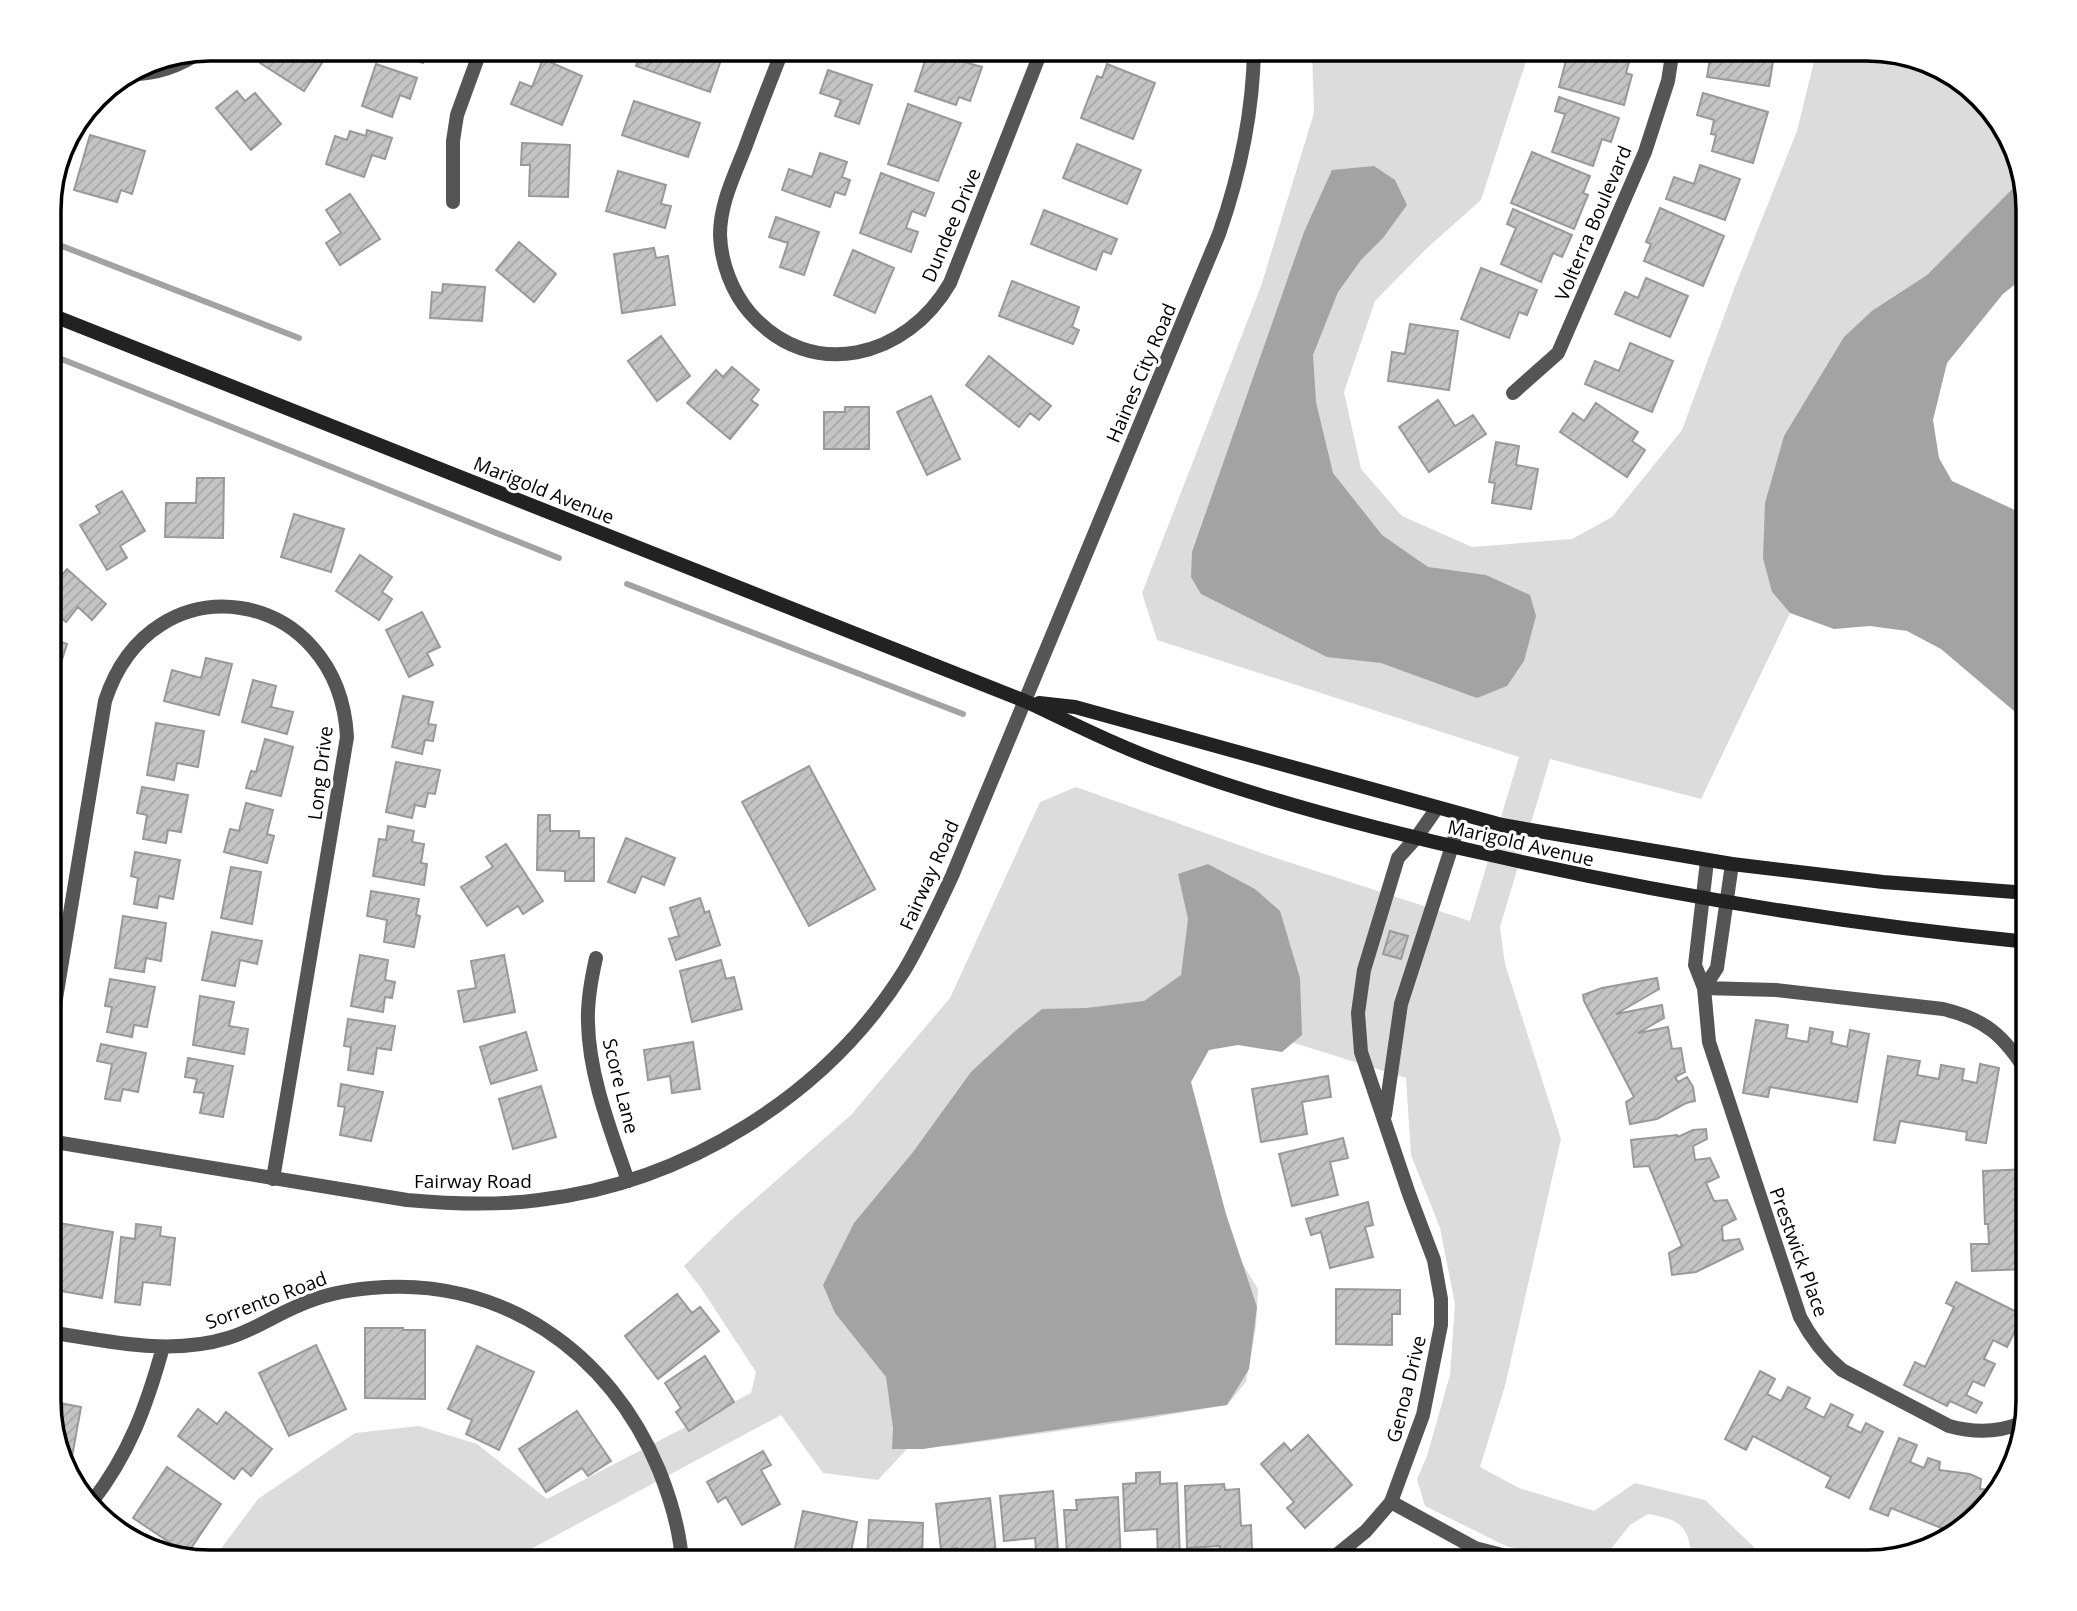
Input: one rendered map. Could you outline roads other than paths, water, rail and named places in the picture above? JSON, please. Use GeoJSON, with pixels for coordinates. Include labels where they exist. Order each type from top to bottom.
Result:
{"type":"FeatureCollection","features":[{"type":"Feature","properties":{"kind":"main road","name":"Marigold Avenue"},"geometry":{"type":"LineString","coordinates":[[62,319],[1025,701],[1169,765],[1283,801],[1416,838],[1601,880],[1725,904],[1951,936],[2016,941]]}},
{"type":"Feature","properties":{"kind":"main road","name":"Marigold Avenue"},"geometry":{"type":"LineString","coordinates":[[1025,701],[1075,707],[1502,825],[1707,861],[1883,882],[2016,892]]}},
{"type":"Feature","properties":{"kind":"street"},"geometry":{"type":"LineString","coordinates":[[453,201],[453,141],[457,115],[477,61]]}},
{"type":"Feature","properties":{"kind":"street","name":"Dundee Drive"},"geometry":{"type":"LineString","coordinates":[[778,61],[725,198],[720,236],[722,254],[734,290],[757,320],[788,342],[823,354],[839,354],[869,350],[898,338],[923,320],[942,296],[950,283],[1037,61]]}},
{"type":"Feature","properties":{"kind":"street","name":"Haines City Road"},"geometry":{"type":"LineString","coordinates":[[1025,701],[1223,224],[1244,146],[1253,61]]}},
{"type":"Feature","properties":{"kind":"street","name":"Volterra Boulevard"},"geometry":{"type":"LineString","coordinates":[[1513,393],[1558,353],[1645,152],[1668,80],[1671,61]]}},
{"type":"Feature","properties":{"kind":"street"},"geometry":{"type":"LineString","coordinates":[[153,73],[175,66]]}},
{"type":"Feature","properties":{"kind":"street","name":"Long Drive"},"geometry":{"type":"LineString","coordinates":[[62,962],[105,701],[119,667],[142,639],[172,618],[189,612],[207,608],[244,608],[281,622],[312,646],[335,679],[342,698],[346,737],[273,1179]]}},
{"type":"Feature","properties":{"kind":"street","name":"Fairway Road"},"geometry":{"type":"LineString","coordinates":[[62,1143],[407,1200],[491,1204],[571,1195],[628,1181],[707,1149],[771,1109],[829,1062],[870,1017],[903,972],[936,912],[1025,701]]}},
{"type":"Feature","properties":{"kind":"street","name":"Genoa Drive"},"geometry":{"type":"LineString","coordinates":[[1343,1550],[1366,1531],[1391,1502],[1423,1415],[1441,1325],[1441,1299],[1434,1260],[1361,1052],[1358,1013],[1364,970],[1398,858],[1437,808]]}},
{"type":"Feature","properties":{"kind":"street","name":"Genoa Drive"},"geometry":{"type":"LineString","coordinates":[[1384,1120],[1401,1004],[1462,815]]}},
{"type":"Feature","properties":{"kind":"street","name":"Prestwick Place"},"geometry":{"type":"LineString","coordinates":[[1707,861],[1695,965],[1704,988],[1709,1042],[1760,1202],[1800,1317],[1809,1335],[1827,1358],[1842,1370],[1949,1426],[1963,1430],[1991,1431],[2014,1425]]}},
{"type":"Feature","properties":{"kind":"street"},"geometry":{"type":"LineString","coordinates":[[1704,988],[1717,968],[1732,864]]}},
{"type":"Feature","properties":{"kind":"street","name":"Score Lane"},"geometry":{"type":"LineString","coordinates":[[596,958],[589,990],[587,1023],[590,1045],[598,1085],[628,1181]]}},
{"type":"Feature","properties":{"kind":"street"},"geometry":{"type":"LineString","coordinates":[[1704,988],[1776,990],[1943,1009],[1982,1022],[1999,1035],[2016,1055]]}},
{"type":"Feature","properties":{"kind":"street","name":"Sorrento Road"},"geometry":{"type":"LineString","coordinates":[[62,1334],[118,1343],[186,1347],[230,1338],[318,1297],[393,1286],[442,1290],[468,1296],[514,1313],[552,1335],[585,1360],[626,1407],[650,1448],[667,1489],[680,1550]]}},
{"type":"Feature","properties":{"kind":"street"},"geometry":{"type":"LineString","coordinates":[[96,1496],[137,1428],[163,1347]]}},
{"type":"Feature","properties":{"kind":"street"},"geometry":{"type":"LineString","coordinates":[[1391,1502],[1483,1550]]}},
{"type":"Feature","properties":{"kind":"waterway"},"geometry":{"type":"LineString","coordinates":[[62,246],[299,338]]}},
{"type":"Feature","properties":{"kind":"waterway"},"geometry":{"type":"LineString","coordinates":[[62,359],[559,558]]}},
{"type":"Feature","properties":{"kind":"waterway"},"geometry":{"type":"LineString","coordinates":[[627,584],[963,714]]}}]}
